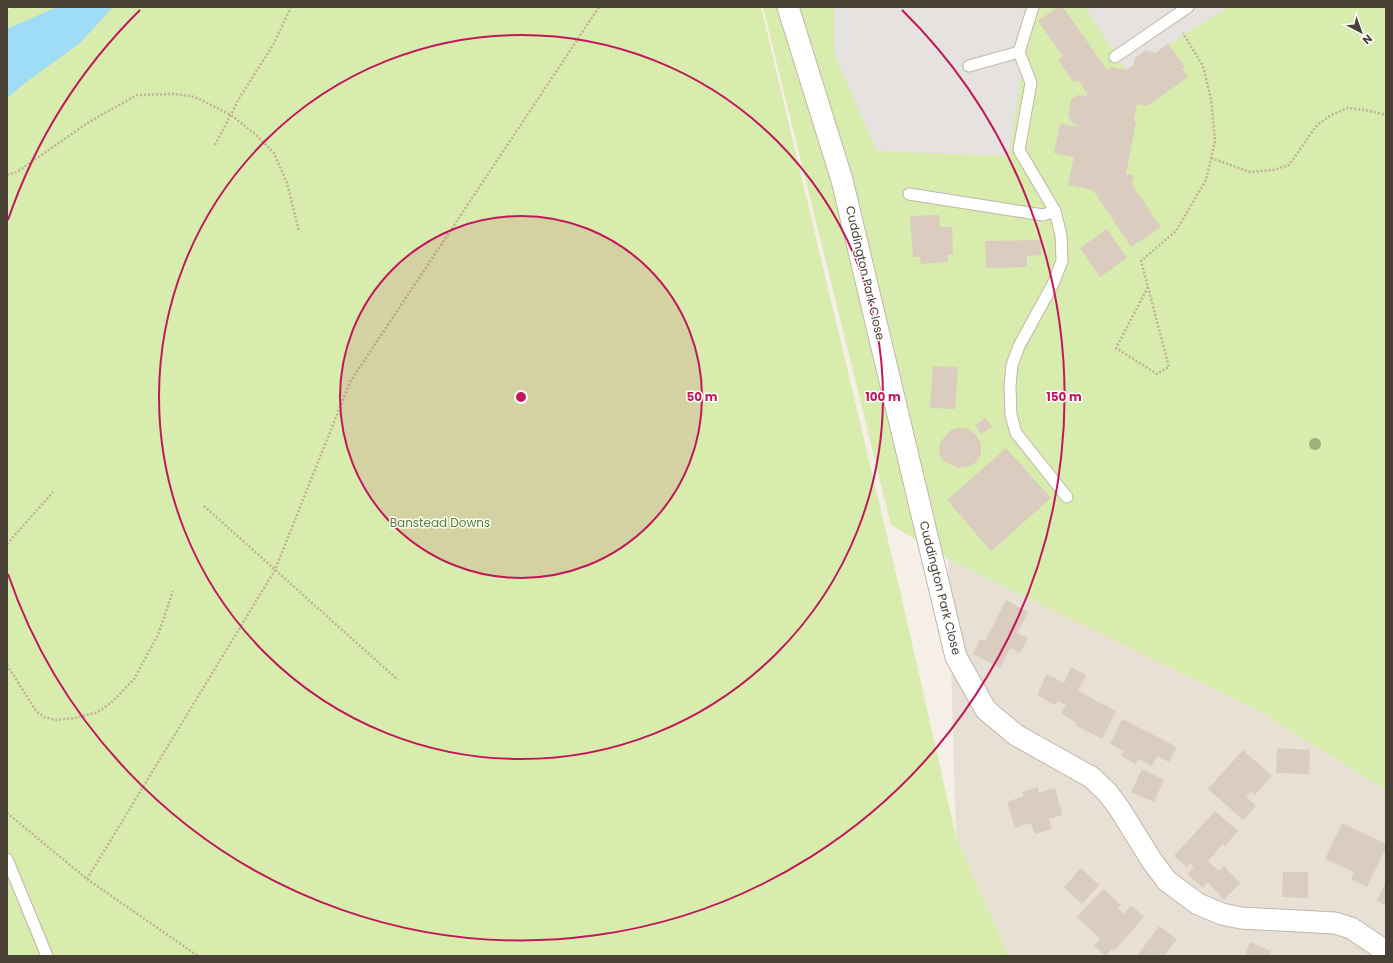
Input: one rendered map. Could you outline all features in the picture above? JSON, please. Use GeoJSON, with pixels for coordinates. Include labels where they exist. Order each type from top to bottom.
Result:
{"type":"FeatureCollection","features":[{"type":"Feature","properties":{"kind":"street","name":"Cuddington Park Close"},"geometry":{"type":"LineString","coordinates":[[788,7],[842,180],[956,657],[986,710],[1016,735],[1091,777],[1107,792],[1119,808],[1152,861],[1167,881],[1198,904],[1222,914],[1240,918],[1336,923],[1352,928],[1378,946],[1386,954]]}},
{"type":"Feature","properties":{"kind":"lane"},"geometry":{"type":"LineString","coordinates":[[1033,7],[1019,52],[1031,83],[1019,150],[1055,211],[1062,235],[1062,261],[1053,284],[1018,346],[1012,365],[1010,386],[1011,415],[1016,433],[1067,497]]}},
{"type":"Feature","properties":{"kind":"lane"},"geometry":{"type":"LineString","coordinates":[[1115,57],[1188,7]]}},
{"type":"Feature","properties":{"kind":"lane"},"geometry":{"type":"LineString","coordinates":[[969,66],[1019,52]]}},
{"type":"Feature","properties":{"kind":"lane"},"geometry":{"type":"LineString","coordinates":[[909,194],[1043,215],[1055,211]]}},
{"type":"Feature","properties":{"kind":"lane"},"geometry":{"type":"LineString","coordinates":[[7,860],[47,956]]}},
{"type":"Feature","properties":{"kind":"path"},"geometry":{"type":"LineString","coordinates":[[215,145],[231,115],[273,45],[291,7]]}},
{"type":"Feature","properties":{"kind":"path"},"geometry":{"type":"LineString","coordinates":[[87,878],[275,570],[350,382],[599,7]]}},
{"type":"Feature","properties":{"kind":"path"},"geometry":{"type":"LineString","coordinates":[[1148,287],[1116,348],[1157,374],[1169,367],[1148,287],[1141,261],[1176,231],[1206,180],[1215,141],[1211,99],[1203,66],[1174,17]]}},
{"type":"Feature","properties":{"kind":"path"},"geometry":{"type":"LineString","coordinates":[[7,175],[17,172],[89,122],[137,95],[175,94],[195,97],[231,115],[255,134],[274,153],[287,183],[299,231]]}},
{"type":"Feature","properties":{"kind":"path"},"geometry":{"type":"LineString","coordinates":[[1211,158],[1250,172],[1273,170],[1289,166],[1317,125],[1331,115],[1348,108],[1386,115]]}},
{"type":"Feature","properties":{"kind":"path"},"geometry":{"type":"LineString","coordinates":[[7,544],[53,492]]}},
{"type":"Feature","properties":{"kind":"path"},"geometry":{"type":"LineString","coordinates":[[204,506],[398,680]]}},
{"type":"Feature","properties":{"kind":"path"},"geometry":{"type":"LineString","coordinates":[[7,664],[36,711],[44,717],[56,720],[75,718],[98,712],[113,701],[134,679],[158,635],[173,592]]}},
{"type":"Feature","properties":{"kind":"path"},"geometry":{"type":"LineString","coordinates":[[7,813],[87,878],[198,956]]}},
{"type":"Feature","properties":{"kind":"shaded area"},"geometry":{"type":"Polygon","coordinates":[[[834,7],[1032,7],[1009,156],[877,151],[834,53],[834,7]]]}},
{"type":"Feature","properties":{"kind":"shaded area"},"geometry":{"type":"Polygon","coordinates":[[[1085,7],[1229,7],[1155,53],[1146,50],[1135,58],[1133,66],[1126,70],[1085,7]]]}},
{"type":"Feature","properties":{"kind":"shaded area"},"geometry":{"type":"Polygon","coordinates":[[[948,559],[1262,713],[1386,790],[1386,956],[1009,956],[956,837],[948,559]]]}},
{"type":"Feature","properties":{"kind":"green space","name":"Banstead Downs"},"geometry":{"type":"Polygon","coordinates":[[[13,7],[761,7],[901,595],[956,837],[1009,956],[7,956],[7,10],[13,7]]]}},
{"type":"Feature","properties":{"kind":"green space"},"geometry":{"type":"Polygon","coordinates":[[[763,7],[1386,7],[1386,790],[1262,713],[948,559],[891,525],[763,7]]]}},
{"type":"Feature","properties":{"kind":"water"},"geometry":{"type":"Polygon","coordinates":[[[57,7],[113,7],[80,43],[7,98],[7,29],[57,7]]]}},
{"type":"Feature","properties":{"kind":"building"},"geometry":{"type":"Polygon","coordinates":[[[1058,7],[1063,7],[1107,70],[1113,67],[1126,70],[1133,66],[1135,58],[1146,50],[1155,53],[1168,44],[1185,67],[1182,69],[1188,77],[1147,106],[1137,104],[1134,121],[1136,122],[1126,174],[1134,175],[1132,184],[1161,227],[1131,247],[1093,190],[1068,185],[1074,157],[1054,153],[1060,124],[1078,127],[1079,125],[1072,123],[1068,115],[1071,100],[1078,95],[1087,96],[1087,93],[1078,80],[1073,82],[1058,60],[1063,56],[1038,21],[1058,7]]]}},
{"type":"Feature","properties":{"kind":"building"},"geometry":{"type":"Polygon","coordinates":[[[939,215],[940,227],[952,227],[953,255],[948,255],[948,262],[921,264],[920,257],[913,257],[910,216],[939,215]]]}},
{"type":"Feature","properties":{"kind":"building"},"geometry":{"type":"Polygon","coordinates":[[[1107,229],[1127,258],[1100,277],[1080,248],[1107,229]]]}},
{"type":"Feature","properties":{"kind":"building"},"geometry":{"type":"Polygon","coordinates":[[[1041,240],[1041,255],[1027,256],[1027,267],[986,268],[985,241],[1041,240]]]}},
{"type":"Feature","properties":{"kind":"building"},"geometry":{"type":"Polygon","coordinates":[[[933,366],[958,367],[955,409],[930,408],[933,366]]]}},
{"type":"Feature","properties":{"kind":"building"},"geometry":{"type":"Polygon","coordinates":[[[986,418],[992,427],[981,434],[975,425],[986,418]]]}},
{"type":"Feature","properties":{"kind":"building"},"geometry":{"type":"Polygon","coordinates":[[[966,428],[975,434],[981,443],[981,454],[975,463],[970,466],[959,468],[944,461],[940,456],[939,450],[940,443],[945,436],[951,430],[966,428]]]}},
{"type":"Feature","properties":{"kind":"building"},"geometry":{"type":"Polygon","coordinates":[[[1006,448],[1051,498],[991,551],[947,500],[1006,448]]]}},
{"type":"Feature","properties":{"kind":"building"},"geometry":{"type":"Polygon","coordinates":[[[1006,600],[1028,612],[1017,633],[1028,638],[1020,653],[1010,648],[1000,668],[973,654],[980,639],[985,641],[1006,600]]]}},
{"type":"Feature","properties":{"kind":"building"},"geometry":{"type":"Polygon","coordinates":[[[1071,667],[1086,675],[1078,691],[1116,711],[1102,739],[1075,725],[1076,722],[1061,714],[1066,705],[1058,701],[1055,705],[1037,695],[1047,674],[1064,683],[1071,667]]]}},
{"type":"Feature","properties":{"kind":"building"},"geometry":{"type":"Polygon","coordinates":[[[1122,719],[1177,747],[1169,762],[1157,756],[1152,766],[1139,759],[1136,764],[1121,756],[1124,751],[1110,744],[1122,719]]]}},
{"type":"Feature","properties":{"kind":"building"},"geometry":{"type":"Polygon","coordinates":[[[1277,748],[1310,750],[1309,774],[1276,773],[1277,748]]]}},
{"type":"Feature","properties":{"kind":"building"},"geometry":{"type":"Polygon","coordinates":[[[1243,750],[1272,776],[1255,795],[1251,792],[1246,797],[1256,806],[1243,820],[1208,789],[1243,750]]]}},
{"type":"Feature","properties":{"kind":"building"},"geometry":{"type":"Polygon","coordinates":[[[1142,769],[1164,780],[1154,802],[1131,792],[1142,769]]]}},
{"type":"Feature","properties":{"kind":"building"},"geometry":{"type":"Polygon","coordinates":[[[1038,787],[1039,793],[1055,788],[1062,815],[1049,819],[1052,829],[1035,834],[1031,823],[1015,828],[1007,802],[1024,796],[1022,792],[1038,787]]]}},
{"type":"Feature","properties":{"kind":"building"},"geometry":{"type":"Polygon","coordinates":[[[1215,811],[1238,831],[1225,846],[1223,844],[1208,861],[1219,871],[1224,866],[1240,883],[1224,900],[1208,882],[1203,888],[1187,874],[1194,867],[1189,863],[1187,867],[1174,856],[1215,811]]]}},
{"type":"Feature","properties":{"kind":"building"},"geometry":{"type":"Polygon","coordinates":[[[1342,823],[1386,844],[1386,848],[1367,887],[1351,879],[1354,872],[1325,859],[1342,823]]]}},
{"type":"Feature","properties":{"kind":"building"},"geometry":{"type":"Polygon","coordinates":[[[1081,868],[1099,885],[1082,904],[1064,887],[1081,868]]]}},
{"type":"Feature","properties":{"kind":"building"},"geometry":{"type":"Polygon","coordinates":[[[1283,872],[1308,872],[1308,898],[1282,897],[1283,872]]]}},
{"type":"Feature","properties":{"kind":"building"},"geometry":{"type":"Polygon","coordinates":[[[1386,882],[1386,906],[1377,901],[1386,882]]]}},
{"type":"Feature","properties":{"kind":"building"},"geometry":{"type":"Polygon","coordinates":[[[1103,889],[1121,905],[1118,909],[1124,914],[1131,905],[1144,917],[1114,951],[1112,949],[1106,956],[1094,946],[1100,939],[1077,917],[1103,889]]]}},
{"type":"Feature","properties":{"kind":"building"},"geometry":{"type":"Polygon","coordinates":[[[1159,926],[1177,939],[1164,956],[1137,956],[1159,926]]]}},
{"type":"Feature","properties":{"kind":"building"},"geometry":{"type":"Polygon","coordinates":[[[1250,942],[1271,951],[1269,956],[1245,956],[1250,942]]]}}]}
